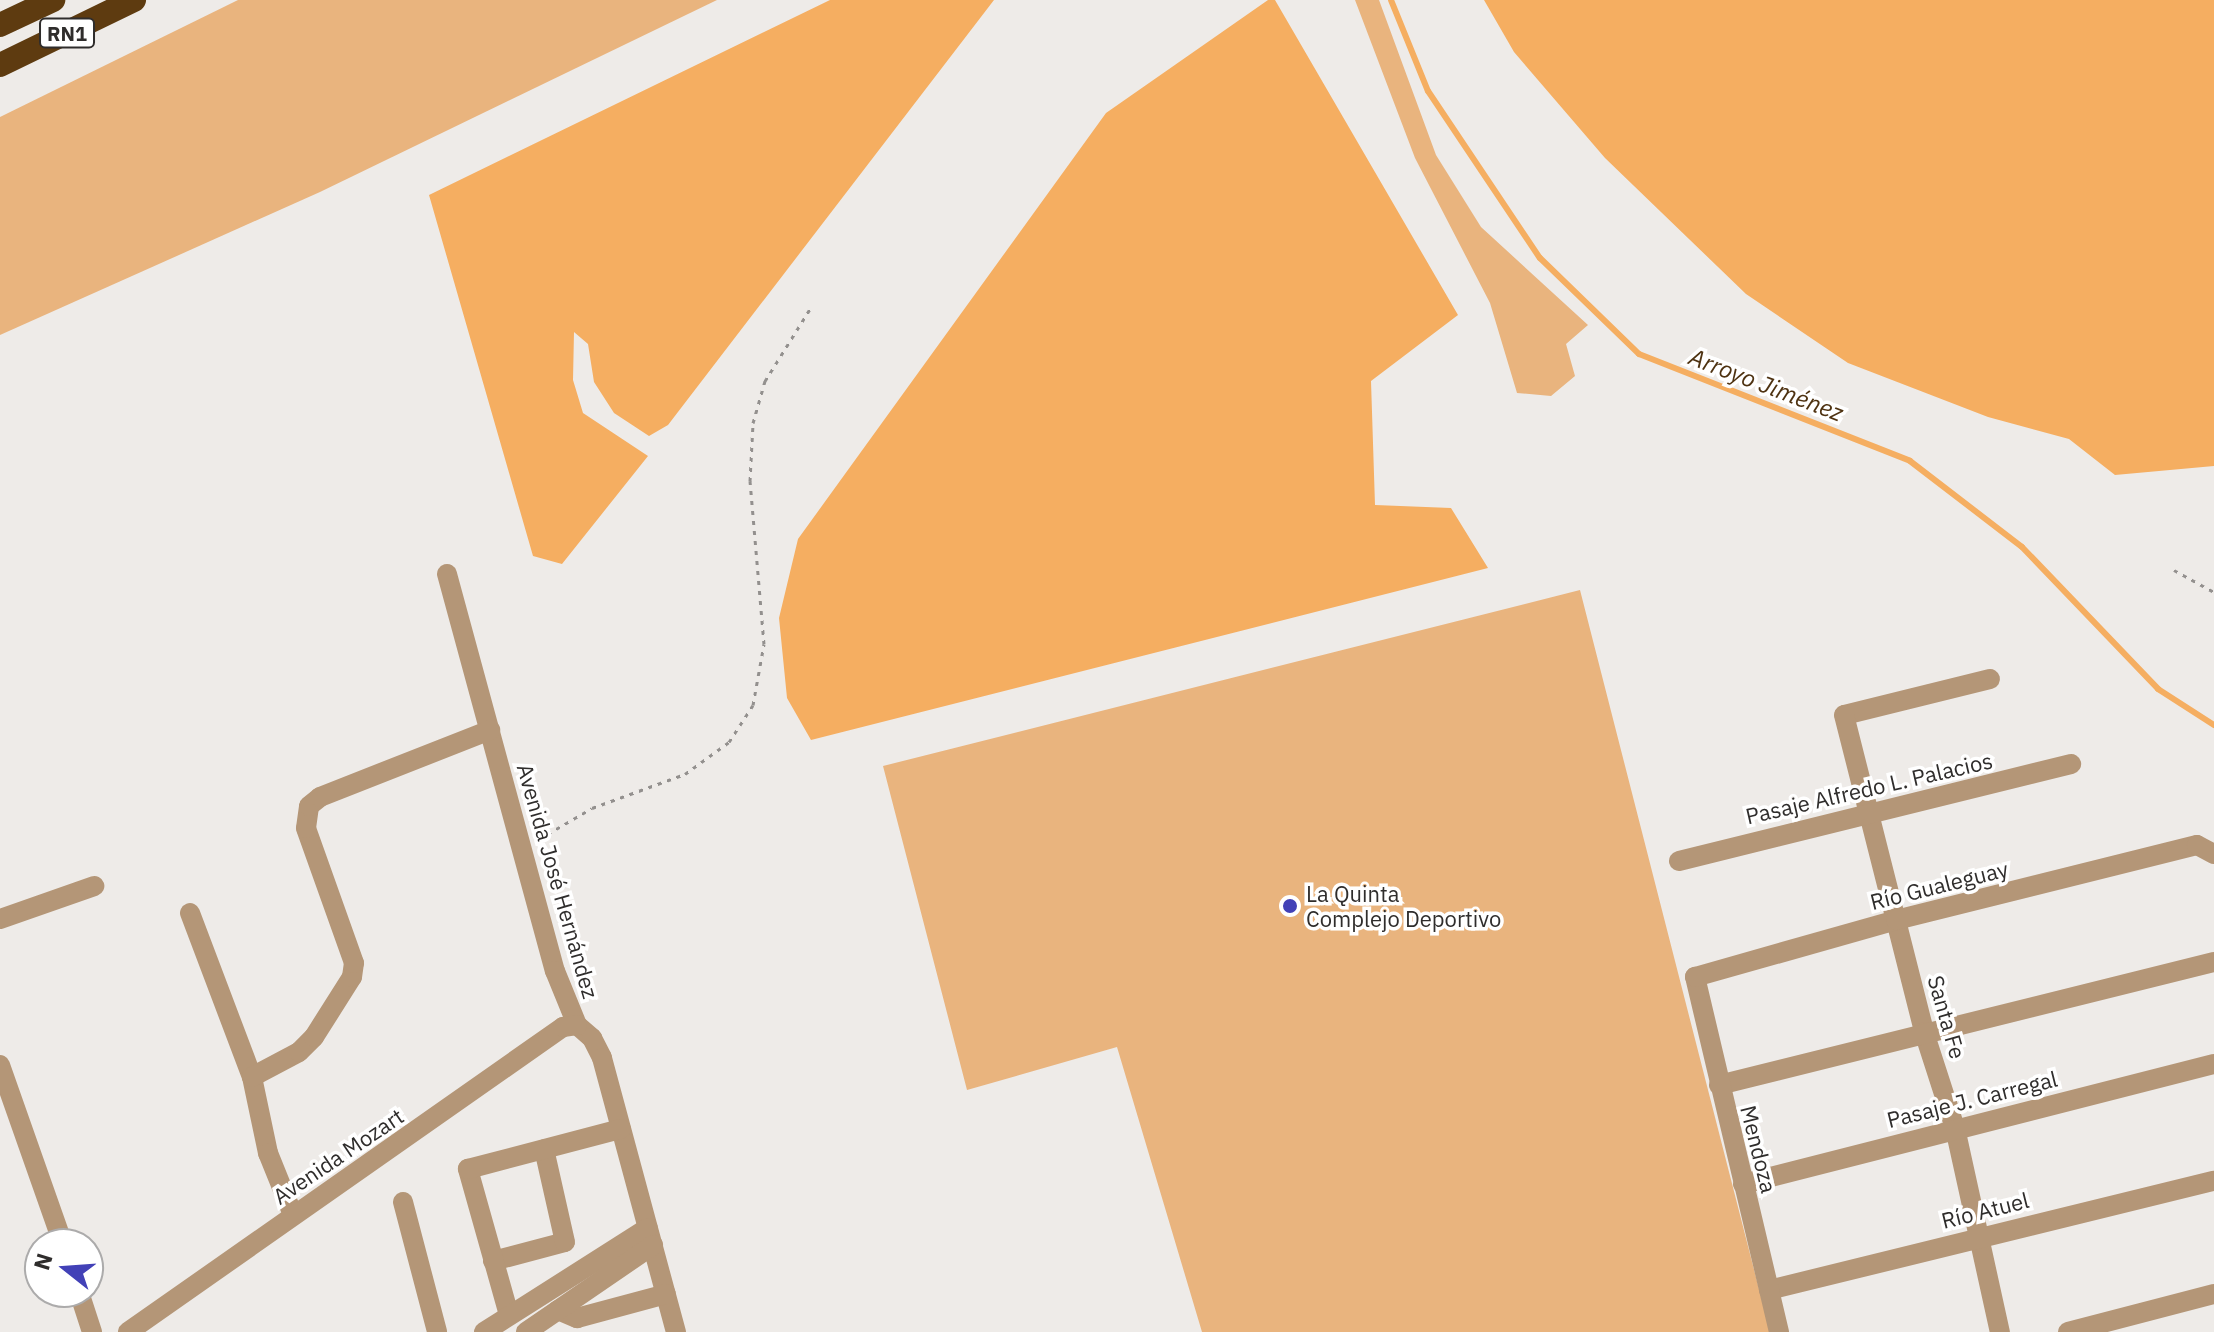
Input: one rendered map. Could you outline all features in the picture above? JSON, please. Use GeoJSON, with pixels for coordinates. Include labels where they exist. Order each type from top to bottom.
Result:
{"type":"FeatureCollection","features":[{"type":"Feature","properties":{"kind":"highway","name":"RN1"},"geometry":{"type":"LineString","coordinates":[[0,25],[53,0]]}},
{"type":"Feature","properties":{"kind":"highway","name":"RN1"},"geometry":{"type":"LineString","coordinates":[[0,65],[134,0]]}},
{"type":"Feature","properties":{"kind":"street","name":"Avenida José Hernández"},"geometry":{"type":"LineString","coordinates":[[447,574],[555,971],[577,1025],[592,1038],[602,1058],[676,1332]]}},
{"type":"Feature","properties":{"kind":"street","name":"Santa Fe"},"geometry":{"type":"LineString","coordinates":[[1990,679],[1844,715],[1924,1032],[1955,1128],[1976,1236],[2000,1332]]}},
{"type":"Feature","properties":{"kind":"street"},"geometry":{"type":"LineString","coordinates":[[252,1077],[299,1052],[314,1037],[352,977],[354,963],[306,828],[309,806],[320,797],[490,730]]}},
{"type":"Feature","properties":{"kind":"street","name":"Pasaje Alfredo L. Palacios"},"geometry":{"type":"LineString","coordinates":[[1679,861],[2071,764]]}},
{"type":"Feature","properties":{"kind":"street","name":"Río Gualeguay"},"geometry":{"type":"LineString","coordinates":[[1695,977],[1896,920],[2205,850]]}},
{"type":"Feature","properties":{"kind":"street"},"geometry":{"type":"LineString","coordinates":[[0,919],[94,886]]}},
{"type":"Feature","properties":{"kind":"street"},"geometry":{"type":"LineString","coordinates":[[190,913],[252,1077],[268,1153],[293,1215]]}},
{"type":"Feature","properties":{"kind":"street"},"geometry":{"type":"LineString","coordinates":[[1719,1085],[2214,962]]}},
{"type":"Feature","properties":{"kind":"street","name":"Mendoza"},"geometry":{"type":"LineString","coordinates":[[1695,977],[1779,1332]]}},
{"type":"Feature","properties":{"kind":"street","name":"Avenida Mozart"},"geometry":{"type":"LineString","coordinates":[[128,1332],[563,1027],[577,1025]]}},
{"type":"Feature","properties":{"kind":"street","name":"Pasaje J. Carregal"},"geometry":{"type":"LineString","coordinates":[[1743,1184],[2214,1064]]}},
{"type":"Feature","properties":{"kind":"street"},"geometry":{"type":"LineString","coordinates":[[0,1065],[57,1228]]}},
{"type":"Feature","properties":{"kind":"street"},"geometry":{"type":"LineString","coordinates":[[509,1315],[468,1169],[621,1129]]}},
{"type":"Feature","properties":{"kind":"street"},"geometry":{"type":"LineString","coordinates":[[493,1261],[565,1242],[544,1149]]}},
{"type":"Feature","properties":{"kind":"street","name":"Río Atuel"},"geometry":{"type":"LineString","coordinates":[[1769,1290],[1976,1236],[2214,1181]]}},
{"type":"Feature","properties":{"kind":"street"},"geometry":{"type":"LineString","coordinates":[[403,1202],[437,1332]]}},
{"type":"Feature","properties":{"kind":"street"},"geometry":{"type":"LineString","coordinates":[[526,1332],[651,1236]]}},
{"type":"Feature","properties":{"kind":"street"},"geometry":{"type":"LineString","coordinates":[[484,1332],[651,1236]]}},
{"type":"Feature","properties":{"kind":"street"},"geometry":{"type":"LineString","coordinates":[[558,1310],[577,1318],[666,1294]]}},
{"type":"Feature","properties":{"kind":"street"},"geometry":{"type":"LineString","coordinates":[[2068,1332],[2214,1294]]}},
{"type":"Feature","properties":{"kind":"street"},"geometry":{"type":"LineString","coordinates":[[84,1308],[92,1332]]}},
{"type":"Feature","properties":{"kind":"path"},"geometry":{"type":"LineString","coordinates":[[522,850],[592,808],[685,774],[729,742],[753,705],[764,644],[750,481],[753,423],[765,381],[810,309]]}},
{"type":"Feature","properties":{"kind":"path"},"geometry":{"type":"LineString","coordinates":[[2174,570],[2214,592]]}},
{"type":"Feature","properties":{"kind":"shaded area"},"geometry":{"type":"Polygon","coordinates":[[[238,0],[717,0],[320,192],[0,335],[0,117],[238,0]]]}},
{"type":"Feature","properties":{"kind":"shaded area"},"geometry":{"type":"Polygon","coordinates":[[[830,0],[994,0],[668,425],[649,436],[614,413],[594,382],[588,344],[574,332],[573,380],[583,413],[648,456],[562,564],[533,556],[429,195],[830,0]]]}},
{"type":"Feature","properties":{"kind":"shaded area"},"geometry":{"type":"Polygon","coordinates":[[[1268,0],[1275,0],[1458,315],[1371,381],[1375,505],[1451,508],[1488,568],[811,740],[787,698],[779,618],[798,539],[1106,113],[1268,0]]]}},
{"type":"Feature","properties":{"kind":"shaded area"},"geometry":{"type":"Polygon","coordinates":[[[1355,0],[1379,0],[1436,155],[1481,227],[1588,325],[1566,344],[1575,376],[1551,396],[1517,393],[1490,303],[1415,158],[1355,0]]]}},
{"type":"Feature","properties":{"kind":"shaded area"},"geometry":{"type":"Polygon","coordinates":[[[1484,0],[2214,0],[2214,466],[2115,475],[2069,439],[1988,417],[1848,363],[1746,294],[1605,158],[1514,52],[1484,0]]]}},
{"type":"Feature","properties":{"kind":"shaded area","name":"La Quinta Complejo Deportivo"},"geometry":{"type":"Polygon","coordinates":[[[1580,590],[1770,1332],[1202,1332],[1117,1047],[967,1090],[883,766],[1580,590]]]}},
{"type":"Feature","properties":{"kind":"waterway","name":"Arroyo Jiménez"},"geometry":{"type":"LineString","coordinates":[[1391,0],[1428,91],[1540,258],[1639,354],[1910,461],[2022,547],[2158,689],[2214,725]]}},
{"type":"Feature","properties":{"kind":"place","name":"La Quinta Complejo Deportivo"},"geometry":{"type":"Point","coordinates":[1290,906]}}]}
